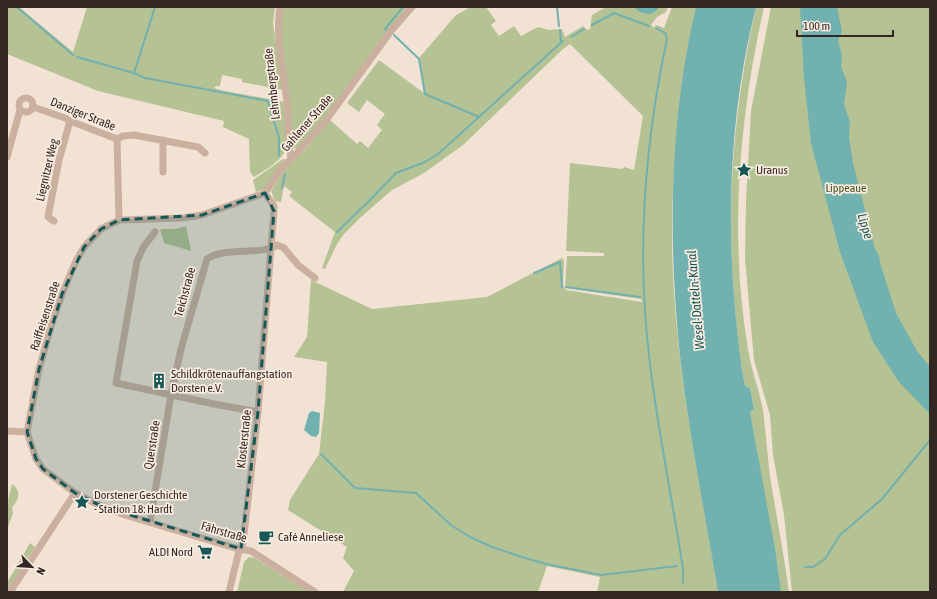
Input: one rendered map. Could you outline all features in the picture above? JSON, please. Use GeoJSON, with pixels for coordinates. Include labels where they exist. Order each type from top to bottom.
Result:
{"type":"FeatureCollection","features":[{"type":"Feature","properties":{"kind":"street","name":"Lehmbergstraße"},"geometry":{"type":"LineString","coordinates":[[280,7],[278,24],[279,50],[287,103],[288,144],[291,158]]}},
{"type":"Feature","properties":{"kind":"street","name":"Gahlener Straße"},"geometry":{"type":"LineString","coordinates":[[265,193],[280,170],[327,120],[391,31],[412,7]]}},
{"type":"Feature","properties":{"kind":"street","name":"Danziger Straße"},"geometry":{"type":"LineString","coordinates":[[24,98],[31,100],[33,107],[26,112],[20,110],[19,103],[24,98]]}},
{"type":"Feature","properties":{"kind":"street","name":"Danziger Straße"},"geometry":{"type":"LineString","coordinates":[[33,107],[117,139],[119,220]]}},
{"type":"Feature","properties":{"kind":"street"},"geometry":{"type":"LineString","coordinates":[[7,157],[20,110]]}},
{"type":"Feature","properties":{"kind":"street","name":"Liegnitzer Weg"},"geometry":{"type":"LineString","coordinates":[[54,221],[48,217],[52,194],[70,121]]}},
{"type":"Feature","properties":{"kind":"street"},"geometry":{"type":"LineString","coordinates":[[117,139],[134,134],[198,147],[205,153]]}},
{"type":"Feature","properties":{"kind":"street"},"geometry":{"type":"LineString","coordinates":[[162,140],[163,172]]}},
{"type":"Feature","properties":{"kind":"street","name":"Raiffeisenstraße"},"geometry":{"type":"LineString","coordinates":[[75,493],[43,469],[36,459],[28,432],[39,369],[51,326],[65,287],[84,247],[101,229],[119,220],[156,220],[192,217],[265,193]]}},
{"type":"Feature","properties":{"kind":"street","name":"Klosterstraße"},"geometry":{"type":"LineString","coordinates":[[229,592],[238,555],[243,543],[258,412],[274,211],[274,206],[265,193]]}},
{"type":"Feature","properties":{"kind":"street"},"geometry":{"type":"LineString","coordinates":[[155,232],[144,246],[138,261],[116,383],[258,412]]}},
{"type":"Feature","properties":{"kind":"street"},"geometry":{"type":"LineString","coordinates":[[271,249],[277,245],[284,248],[298,265],[315,278]]}},
{"type":"Feature","properties":{"kind":"street","name":"Teichstraße"},"geometry":{"type":"LineString","coordinates":[[172,395],[183,342],[207,258],[239,251],[271,249]]}},
{"type":"Feature","properties":{"kind":"street","name":"Querstraße"},"geometry":{"type":"LineString","coordinates":[[150,522],[172,395]]}},
{"type":"Feature","properties":{"kind":"street"},"geometry":{"type":"LineString","coordinates":[[7,431],[28,432]]}},
{"type":"Feature","properties":{"kind":"street"},"geometry":{"type":"LineString","coordinates":[[10,592],[75,493]]}},
{"type":"Feature","properties":{"kind":"street","name":"Fährstraße"},"geometry":{"type":"LineString","coordinates":[[75,493],[108,509],[251,551],[315,592]]}},
{"type":"Feature","properties":{"kind":"highlighted area"},"geometry":{"type":"Polygon","coordinates":[[[265,193],[274,211],[258,412],[241,549],[101,506],[75,493],[43,469],[36,459],[27,432],[39,369],[62,294],[76,261],[84,247],[101,229],[119,220],[202,215],[265,193]]]}},
{"type":"Feature","properties":{"kind":"green space"},"geometry":{"type":"Polygon","coordinates":[[[7,7],[19,7],[73,52],[87,7],[275,7],[273,23],[283,90],[242,82],[242,79],[222,75],[220,86],[216,86],[214,88],[285,102],[287,146],[285,151],[274,164],[254,177],[250,172],[249,139],[223,127],[224,121],[98,91],[7,54],[7,7]]]}},
{"type":"Feature","properties":{"kind":"green space"},"geometry":{"type":"Polygon","coordinates":[[[282,7],[407,7],[322,121],[297,149],[292,148],[282,53],[282,7]]]}},
{"type":"Feature","properties":{"kind":"green space"},"geometry":{"type":"Polygon","coordinates":[[[471,7],[486,7],[496,21],[491,25],[499,36],[514,26],[521,36],[538,27],[549,30],[562,29],[565,37],[583,26],[587,30],[590,29],[592,15],[606,7],[634,7],[644,14],[659,7],[668,7],[666,12],[657,17],[651,25],[654,28],[656,25],[664,28],[672,7],[696,7],[681,92],[675,149],[672,206],[673,280],[688,414],[718,592],[597,592],[600,577],[547,566],[538,592],[343,592],[354,571],[343,558],[347,547],[288,510],[290,500],[319,454],[325,402],[327,362],[294,357],[307,337],[311,280],[372,309],[487,297],[562,258],[564,261],[563,286],[566,290],[642,302],[641,299],[565,288],[567,256],[604,256],[604,253],[566,251],[570,163],[622,169],[624,167],[634,170],[643,116],[570,44],[463,145],[424,173],[392,190],[361,217],[344,234],[337,244],[325,269],[322,268],[335,232],[289,196],[292,192],[284,186],[281,202],[275,201],[271,191],[284,170],[305,150],[330,120],[357,144],[360,141],[368,148],[382,130],[377,125],[385,114],[367,100],[359,112],[347,103],[379,60],[424,93],[419,58],[456,15],[471,7]]]}},
{"type":"Feature","properties":{"kind":"green space"},"geometry":{"type":"Polygon","coordinates":[[[756,7],[764,7],[748,91],[743,134],[738,220],[739,264],[742,306],[748,349],[763,410],[770,476],[789,592],[781,592],[750,412],[754,408],[750,388],[745,386],[742,370],[736,323],[733,277],[731,232],[735,143],[739,99],[756,7]]]}},
{"type":"Feature","properties":{"kind":"green space","name":"Lippeaue"},"geometry":{"type":"Polygon","coordinates":[[[771,7],[930,7],[930,592],[792,592],[784,515],[773,455],[770,415],[754,360],[745,259],[746,201],[751,111],[771,7]]]}},
{"type":"Feature","properties":{"kind":"green space"},"geometry":{"type":"Polygon","coordinates":[[[285,159],[283,164],[264,189],[256,192],[253,180],[285,159]]]}},
{"type":"Feature","properties":{"kind":"green space"},"geometry":{"type":"Polygon","coordinates":[[[186,226],[191,251],[164,243],[160,229],[175,229],[186,226]]]}},
{"type":"Feature","properties":{"kind":"green space"},"geometry":{"type":"Polygon","coordinates":[[[12,484],[17,489],[18,498],[12,507],[13,513],[8,527],[7,505],[12,484]]]}},
{"type":"Feature","properties":{"kind":"green space"},"geometry":{"type":"Polygon","coordinates":[[[30,543],[35,547],[7,591],[7,583],[30,543]]]}},
{"type":"Feature","properties":{"kind":"green space"},"geometry":{"type":"Polygon","coordinates":[[[249,557],[255,558],[309,592],[237,592],[244,562],[249,557]]]}},
{"type":"Feature","properties":{"kind":"water"},"geometry":{"type":"Polygon","coordinates":[[[634,7],[659,7],[654,12],[647,14],[640,12],[634,7]]]}},
{"type":"Feature","properties":{"kind":"water","name":"Wesel-Datteln-Kanal"},"geometry":{"type":"Polygon","coordinates":[[[696,7],[756,7],[746,52],[734,142],[731,188],[731,233],[736,325],[742,370],[745,386],[750,388],[754,409],[750,412],[775,549],[781,592],[718,592],[688,415],[676,312],[673,181],[680,93],[696,7]]]}},
{"type":"Feature","properties":{"kind":"water","name":"Lippe"},"geometry":{"type":"Polygon","coordinates":[[[800,7],[837,7],[842,31],[838,41],[842,55],[841,67],[847,82],[844,104],[850,122],[849,137],[853,163],[875,249],[879,256],[896,313],[917,351],[930,367],[930,414],[899,382],[873,342],[840,252],[811,143],[804,78],[800,7]]]}},
{"type":"Feature","properties":{"kind":"water"},"geometry":{"type":"Polygon","coordinates":[[[312,411],[320,413],[319,433],[316,437],[311,436],[304,430],[309,413],[312,411]]]}},
{"type":"Feature","properties":{"kind":"waterway"},"geometry":{"type":"LineString","coordinates":[[17,7],[73,55]]}},
{"type":"Feature","properties":{"kind":"waterway"},"geometry":{"type":"LineString","coordinates":[[134,73],[155,7]]}},
{"type":"Feature","properties":{"kind":"waterway"},"geometry":{"type":"LineString","coordinates":[[386,30],[385,29],[403,7]]}},
{"type":"Feature","properties":{"kind":"waterway"},"geometry":{"type":"LineString","coordinates":[[557,7],[559,26]]}},
{"type":"Feature","properties":{"kind":"waterway"},"geometry":{"type":"LineString","coordinates":[[592,25],[614,13],[649,26]]}},
{"type":"Feature","properties":{"kind":"waterway"},"geometry":{"type":"LineString","coordinates":[[656,28],[665,33],[667,39],[660,73],[650,140],[644,209],[643,278],[652,377],[661,441],[683,569],[683,583]]}},
{"type":"Feature","properties":{"kind":"waterway"},"geometry":{"type":"LineString","coordinates":[[571,37],[584,29]]}},
{"type":"Feature","properties":{"kind":"waterway"},"geometry":{"type":"LineString","coordinates":[[560,30],[561,42]]}},
{"type":"Feature","properties":{"kind":"waterway"},"geometry":{"type":"LineString","coordinates":[[394,35],[419,59],[425,94],[479,117]]}},
{"type":"Feature","properties":{"kind":"waterway"},"geometry":{"type":"LineString","coordinates":[[337,232],[396,173],[425,162],[438,154],[563,41]]}},
{"type":"Feature","properties":{"kind":"waterway"},"geometry":{"type":"LineString","coordinates":[[77,57],[134,73],[145,78],[268,101],[279,138],[279,155]]}},
{"type":"Feature","properties":{"kind":"waterway"},"geometry":{"type":"LineString","coordinates":[[282,188],[285,174]]}},
{"type":"Feature","properties":{"kind":"waterway"},"geometry":{"type":"LineString","coordinates":[[534,273],[560,262],[562,287]]}},
{"type":"Feature","properties":{"kind":"waterway"},"geometry":{"type":"LineString","coordinates":[[566,287],[640,297]]}},
{"type":"Feature","properties":{"kind":"waterway"},"geometry":{"type":"LineString","coordinates":[[805,567],[813,567],[825,559],[840,535],[882,499],[930,440]]}},
{"type":"Feature","properties":{"kind":"waterway"},"geometry":{"type":"LineString","coordinates":[[321,454],[355,488],[416,493],[451,525],[470,537],[492,547],[522,557],[546,564],[601,575],[677,566]]}},
{"type":"Feature","properties":{"kind":"place","name":"Uranus"},"geometry":{"type":"Point","coordinates":[744,170]}},
{"type":"Feature","properties":{"kind":"place","name":"Schildkrötenauffangstation Dorsten e.V."},"geometry":{"type":"Point","coordinates":[159,381]}},
{"type":"Feature","properties":{"kind":"place","name":"Dorstener Geschichte - Station 18: Hardt"},"geometry":{"type":"Point","coordinates":[82,502]}},
{"type":"Feature","properties":{"kind":"place","name":"Café Anneliese"},"geometry":{"type":"Point","coordinates":[266,537]}},
{"type":"Feature","properties":{"kind":"place","name":"ALDI Nord"},"geometry":{"type":"Point","coordinates":[205,552]}}]}
